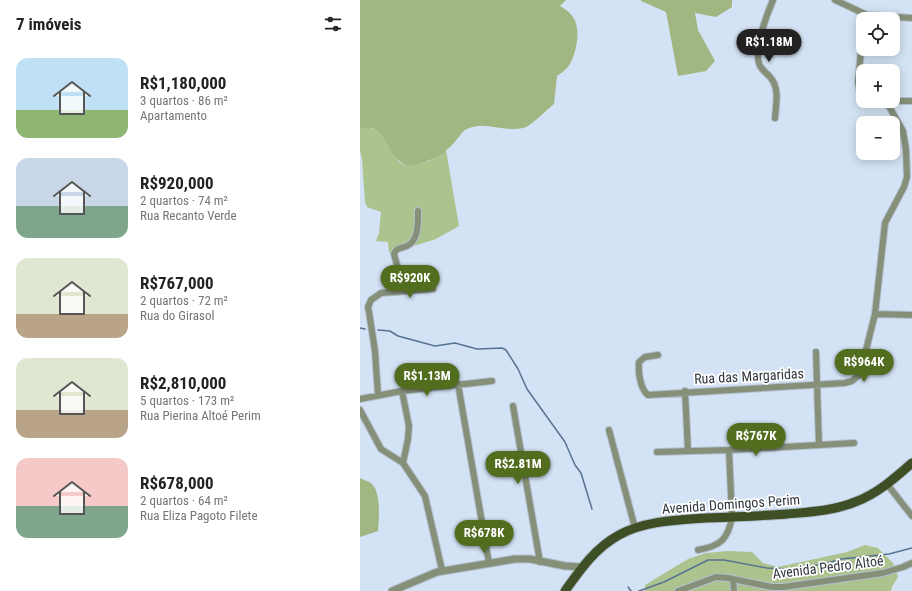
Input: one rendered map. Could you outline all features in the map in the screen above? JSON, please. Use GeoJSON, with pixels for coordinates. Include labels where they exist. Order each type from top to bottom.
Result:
{"type":"FeatureCollection","features":[{"type":"Feature","properties":{"kind":"main road","name":"Avenida Domingos Perim"},"geometry":{"type":"LineString","coordinates":[[565,591],[582,567],[605,544],[617,536],[635,528],[672,521],[809,512],[838,508],[856,502],[887,484],[912,463]]}},
{"type":"Feature","properties":{"kind":"street"},"geometry":{"type":"LineString","coordinates":[[773,0],[759,42],[758,60],[759,65],[771,77],[776,87],[775,118]]}},
{"type":"Feature","properties":{"kind":"street"},"geometry":{"type":"LineString","coordinates":[[835,0],[857,12]]}},
{"type":"Feature","properties":{"kind":"street"},"geometry":{"type":"LineString","coordinates":[[900,18],[912,18]]}},
{"type":"Feature","properties":{"kind":"street"},"geometry":{"type":"LineString","coordinates":[[900,101],[912,101]]}},
{"type":"Feature","properties":{"kind":"street","name":"Rua das Margaridas"},"geometry":{"type":"LineString","coordinates":[[658,355],[645,357],[640,362],[639,370],[645,392],[648,395],[817,383],[844,383],[852,381],[858,376],[864,358],[874,314],[885,223],[904,187],[910,166],[903,131],[890,108]]}},
{"type":"Feature","properties":{"kind":"street"},"geometry":{"type":"LineString","coordinates":[[404,291],[394,254],[396,250],[410,244],[414,239],[418,226],[418,211]]}},
{"type":"Feature","properties":{"kind":"street"},"geometry":{"type":"LineString","coordinates":[[378,395],[368,307],[371,300],[373,297],[386,292],[433,289]]}},
{"type":"Feature","properties":{"kind":"street"},"geometry":{"type":"LineString","coordinates":[[874,314],[912,315]]}},
{"type":"Feature","properties":{"kind":"street"},"geometry":{"type":"LineString","coordinates":[[816,352],[819,445]]}},
{"type":"Feature","properties":{"kind":"street"},"geometry":{"type":"LineString","coordinates":[[360,399],[402,391],[492,380]]}},
{"type":"Feature","properties":{"kind":"street"},"geometry":{"type":"LineString","coordinates":[[458,384],[489,563]]}},
{"type":"Feature","properties":{"kind":"street"},"geometry":{"type":"LineString","coordinates":[[402,391],[409,426],[403,463]]}},
{"type":"Feature","properties":{"kind":"street"},"geometry":{"type":"LineString","coordinates":[[685,392],[688,451]]}},
{"type":"Feature","properties":{"kind":"street"},"geometry":{"type":"LineString","coordinates":[[514,406],[540,562]]}},
{"type":"Feature","properties":{"kind":"street"},"geometry":{"type":"LineString","coordinates":[[360,410],[381,449],[403,463],[409,474],[422,491],[427,502],[442,570]]}},
{"type":"Feature","properties":{"kind":"street"},"geometry":{"type":"LineString","coordinates":[[608,430],[635,528]]}},
{"type":"Feature","properties":{"kind":"street"},"geometry":{"type":"LineString","coordinates":[[657,452],[729,450],[854,443]]}},
{"type":"Feature","properties":{"kind":"street"},"geometry":{"type":"LineString","coordinates":[[698,550],[714,546],[721,541],[729,529],[732,517],[729,450]]}},
{"type":"Feature","properties":{"kind":"street"},"geometry":{"type":"LineString","coordinates":[[887,484],[912,516]]}},
{"type":"Feature","properties":{"kind":"street"},"geometry":{"type":"LineString","coordinates":[[392,591],[419,578],[442,570],[489,563],[522,559],[582,567]]}},
{"type":"Feature","properties":{"kind":"street","name":"Avenida Pedro Altoé"},"geometry":{"type":"LineString","coordinates":[[678,591],[716,577],[772,587],[783,587],[883,573],[912,563]]}},
{"type":"Feature","properties":{"kind":"street"},"geometry":{"type":"LineString","coordinates":[[733,579],[734,591]]}},
{"type":"Feature","properties":{"kind":"green space"},"geometry":{"type":"Polygon","coordinates":[[[360,0],[566,0],[560,6],[574,18],[577,29],[576,47],[570,64],[557,76],[554,104],[527,127],[508,129],[486,126],[472,127],[465,130],[448,149],[438,156],[420,164],[407,166],[394,156],[380,133],[372,128],[360,129],[360,0]]]}},
{"type":"Feature","properties":{"kind":"green space"},"geometry":{"type":"Polygon","coordinates":[[[641,0],[732,0],[732,7],[716,17],[695,13],[698,30],[715,61],[706,71],[678,76],[666,12],[641,0]]]}},
{"type":"Feature","properties":{"kind":"green space"},"geometry":{"type":"Polygon","coordinates":[[[364,127],[381,132],[391,151],[399,162],[407,166],[429,161],[446,150],[459,226],[436,239],[391,253],[389,253],[388,242],[376,241],[379,233],[381,212],[367,207],[365,202],[362,159],[360,151],[360,129],[364,127]]]}},
{"type":"Feature","properties":{"kind":"green space"},"geometry":{"type":"Polygon","coordinates":[[[360,478],[371,483],[375,488],[379,513],[378,531],[360,537],[360,478]]]}},
{"type":"Feature","properties":{"kind":"green space"},"geometry":{"type":"Polygon","coordinates":[[[865,545],[878,548],[893,563],[898,577],[891,591],[645,591],[645,585],[688,559],[706,553],[728,551],[752,552],[763,563],[778,567],[847,552],[865,545]]]}},
{"type":"Feature","properties":{"kind":"waterway"},"geometry":{"type":"LineString","coordinates":[[360,328],[365,329]]}},
{"type":"Feature","properties":{"kind":"waterway"},"geometry":{"type":"LineString","coordinates":[[378,330],[390,331],[398,336],[435,346],[455,343],[477,349],[502,348],[506,350],[518,369],[527,389],[565,442],[575,465],[581,473],[592,509]]}},
{"type":"Feature","properties":{"kind":"waterway"},"geometry":{"type":"LineString","coordinates":[[639,591],[664,582],[708,560],[724,560],[767,568],[789,569],[824,564],[841,559],[889,554],[912,548]]}},
{"type":"Feature","properties":{"kind":"waterway"},"geometry":{"type":"LineString","coordinates":[[628,587],[631,591]]}}]}
